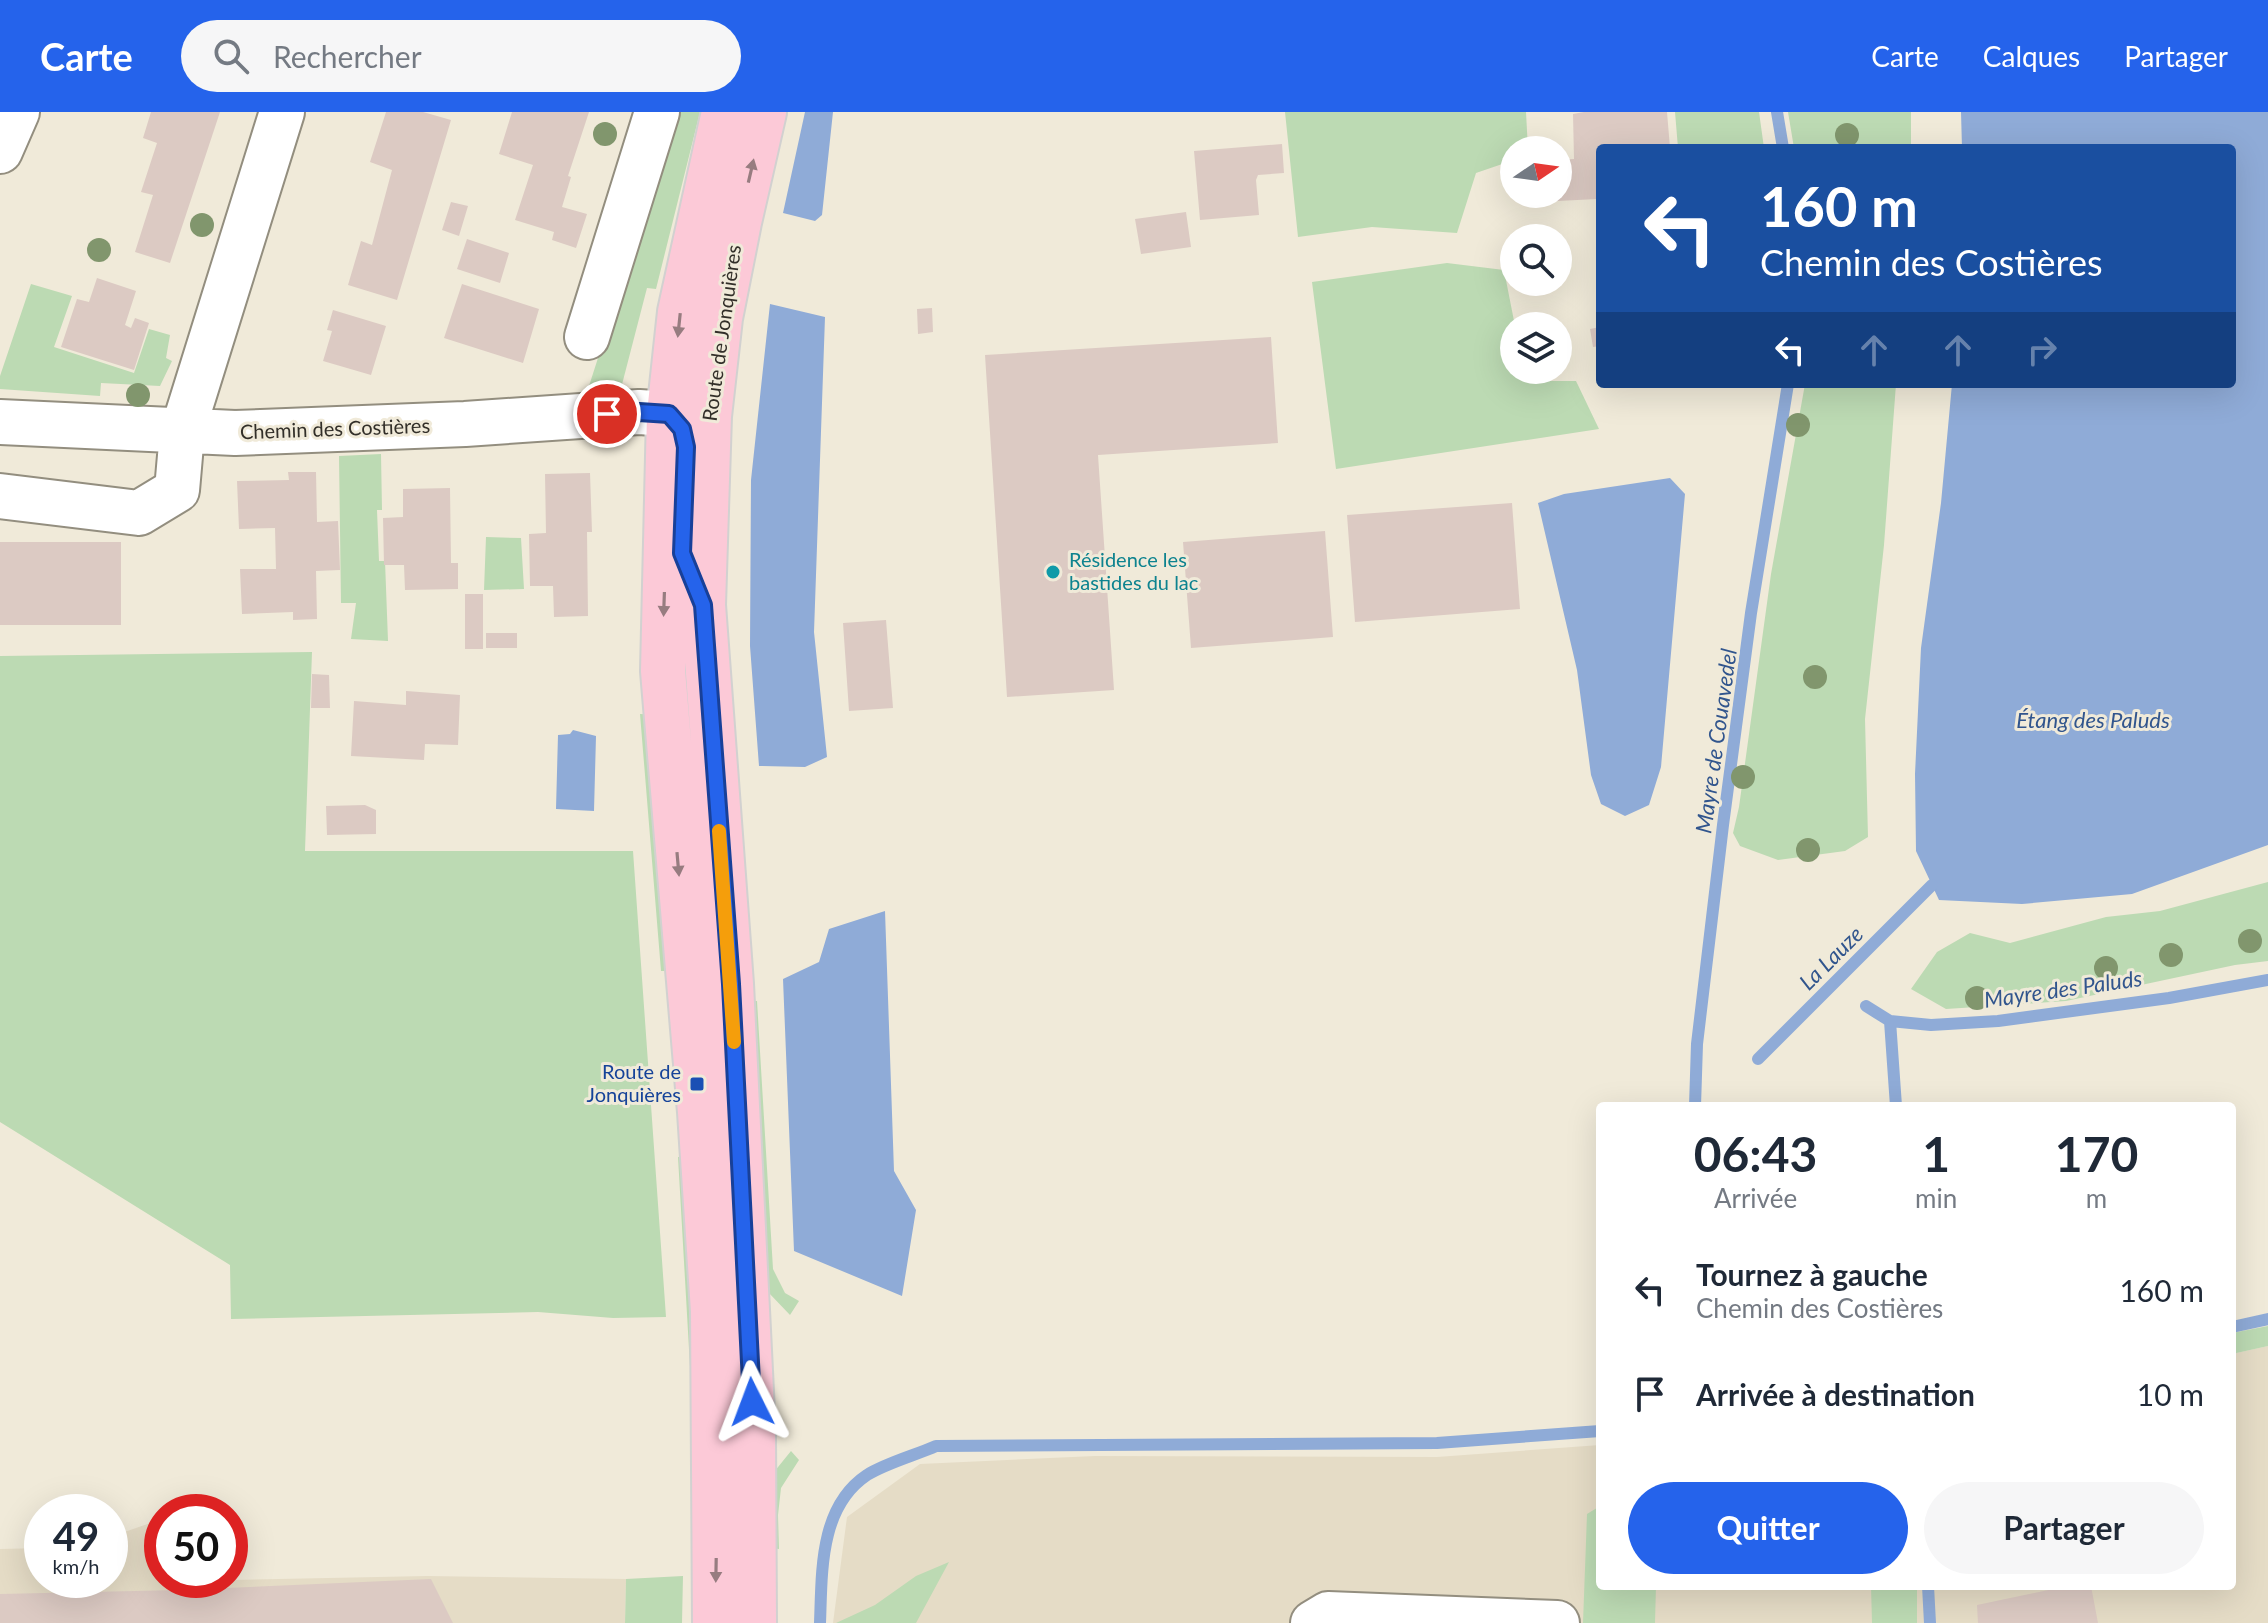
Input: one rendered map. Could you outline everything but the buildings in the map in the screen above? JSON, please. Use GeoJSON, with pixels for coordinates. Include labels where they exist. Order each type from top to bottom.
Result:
{"type":"FeatureCollection","features":[{"type":"Feature","properties":{"kind":"main road","name":"Route de Jonquières"},"geometry":{"type":"LineString","coordinates":[[715,1623],[713,1311],[700,1112],[663,671],[669,414],[680,312],[724,112]]}},
{"type":"Feature","properties":{"kind":"main road","name":"Route de Jonquières"},"geometry":{"type":"LineString","coordinates":[[754,1623],[753,1432],[749,1343],[731,984],[703,605],[709,416],[720,318],[764,112]]}},
{"type":"Feature","properties":{"kind":"main road"},"geometry":{"type":"LineString","coordinates":[[691,266],[710,246],[714,231],[719,226],[724,222],[739,222]]}},
{"type":"Feature","properties":{"kind":"main road"},"geometry":{"type":"LineString","coordinates":[[669,414],[681,410],[688,401],[690,382],[700,365],[716,357]]}},
{"type":"Feature","properties":{"kind":"main road"},"geometry":{"type":"LineString","coordinates":[[716,1525],[727,1423],[740,1359],[749,1343]]}},
{"type":"Feature","properties":{"kind":"street"},"geometry":{"type":"LineString","coordinates":[[0,151],[17,112]]}},
{"type":"Feature","properties":{"kind":"street"},"geometry":{"type":"LineString","coordinates":[[0,496],[139,513],[177,490],[182,433],[282,112]]}},
{"type":"Feature","properties":{"kind":"street"},"geometry":{"type":"LineString","coordinates":[[587,337],[657,112]]}},
{"type":"Feature","properties":{"kind":"street","name":"Chemin des Costières"},"geometry":{"type":"LineString","coordinates":[[0,422],[182,433],[235,433],[639,412],[669,414]]}},
{"type":"Feature","properties":{"kind":"street","name":"Route de Jonquières"},"geometry":{"type":"LineString","coordinates":[[669,414],[682,429],[686,447],[682,553],[703,605]]}},
{"type":"Feature","properties":{"kind":"street","name":"Route de Jonquières"},"geometry":{"type":"LineString","coordinates":[[700,1112],[723,1166],[729,1344],[735,1384],[753,1432]]}},
{"type":"Feature","properties":{"kind":"street"},"geometry":{"type":"LineString","coordinates":[[1313,1623],[1328,1614],[1557,1623]]}},
{"type":"Feature","properties":{"kind":"shaded area"},"geometry":{"type":"Polygon","coordinates":[[[2268,1346],[2268,1623],[833,1623],[847,1517],[920,1464],[1095,1456],[1437,1457],[1596,1445],[1596,1590],[2236,1590],[2236,1353],[2268,1346]]]}},
{"type":"Feature","properties":{"kind":"shaded area"},"geometry":{"type":"Polygon","coordinates":[[[144,1525],[144,1598],[248,1598],[248,1580],[427,1576],[626,1579],[625,1623],[0,1623],[0,1549],[24,1548],[24,1598],[128,1598],[128,1531],[144,1525]]]}},
{"type":"Feature","properties":{"kind":"green space"},"geometry":{"type":"Polygon","coordinates":[[[677,112],[700,112],[656,289],[647,288],[619,396],[589,386],[677,112]]]}},
{"type":"Feature","properties":{"kind":"green space"},"geometry":{"type":"Polygon","coordinates":[[[1285,112],[1526,112],[1527,136],[1500,136],[1500,165],[1476,173],[1457,233],[1372,227],[1298,237],[1285,112]]]}},
{"type":"Feature","properties":{"kind":"green space"},"geometry":{"type":"Polygon","coordinates":[[[1675,112],[1759,112],[1763,144],[1678,144],[1675,112]]]}},
{"type":"Feature","properties":{"kind":"green space"},"geometry":{"type":"Polygon","coordinates":[[[1788,112],[1911,112],[1911,144],[1793,144],[1788,112]]]}},
{"type":"Feature","properties":{"kind":"green space"},"geometry":{"type":"Polygon","coordinates":[[[1447,263],[1500,270],[1500,296],[1509,296],[1512,312],[1500,312],[1500,384],[1572,384],[1576,381],[1599,429],[1336,469],[1312,282],[1447,263]]]}},
{"type":"Feature","properties":{"kind":"green space"},"geometry":{"type":"Polygon","coordinates":[[[31,284],[72,296],[54,347],[134,373],[149,329],[170,335],[166,358],[172,361],[160,386],[101,383],[100,396],[0,389],[0,376],[31,284]]]}},
{"type":"Feature","properties":{"kind":"green space"},"geometry":{"type":"Polygon","coordinates":[[[1804,388],[1896,388],[1884,545],[1865,719],[1868,837],[1845,851],[1778,860],[1740,846],[1733,833],[1771,574],[1804,388]]]}},
{"type":"Feature","properties":{"kind":"green space"},"geometry":{"type":"Polygon","coordinates":[[[381,454],[382,510],[377,510],[379,561],[385,561],[388,641],[351,639],[356,603],[341,603],[339,456],[381,454]]]}},
{"type":"Feature","properties":{"kind":"green space"},"geometry":{"type":"Polygon","coordinates":[[[486,537],[521,538],[524,589],[484,590],[486,537]]]}},
{"type":"Feature","properties":{"kind":"green space"},"geometry":{"type":"Polygon","coordinates":[[[312,652],[305,851],[633,851],[666,1317],[613,1318],[538,1312],[231,1319],[230,1265],[0,1122],[0,656],[312,652]]]}},
{"type":"Feature","properties":{"kind":"green space"},"geometry":{"type":"Polygon","coordinates":[[[640,714],[659,715],[679,971],[661,971],[640,714]]]}},
{"type":"Feature","properties":{"kind":"green space"},"geometry":{"type":"Polygon","coordinates":[[[2268,882],[2268,961],[2235,965],[2066,1001],[1946,1009],[1911,989],[1937,952],[1970,933],[2010,943],[2106,917],[2160,911],[2268,882]]]}},
{"type":"Feature","properties":{"kind":"green space"},"geometry":{"type":"Polygon","coordinates":[[[757,1001],[773,1269],[785,1293],[799,1301],[790,1315],[768,1292],[743,1002],[757,1001]]]}},
{"type":"Feature","properties":{"kind":"green space"},"geometry":{"type":"Polygon","coordinates":[[[692,1156],[695,1454],[678,1157],[692,1156]]]}},
{"type":"Feature","properties":{"kind":"green space"},"geometry":{"type":"Polygon","coordinates":[[[2268,1326],[2268,1346],[2236,1353],[2236,1332],[2268,1326]]]}},
{"type":"Feature","properties":{"kind":"green space"},"geometry":{"type":"Polygon","coordinates":[[[791,1451],[799,1460],[781,1488],[779,1549],[765,1547],[774,1472],[791,1451]]]}},
{"type":"Feature","properties":{"kind":"green space"},"geometry":{"type":"Polygon","coordinates":[[[1596,1508],[1596,1590],[1656,1590],[1655,1623],[1583,1623],[1587,1514],[1596,1508]]]}},
{"type":"Feature","properties":{"kind":"green space"},"geometry":{"type":"Polygon","coordinates":[[[949,1562],[916,1623],[836,1623],[875,1605],[916,1576],[949,1562]]]}},
{"type":"Feature","properties":{"kind":"green space"},"geometry":{"type":"Polygon","coordinates":[[[683,1576],[682,1623],[625,1623],[626,1579],[683,1576]]]}},
{"type":"Feature","properties":{"kind":"green space"},"geometry":{"type":"Polygon","coordinates":[[[1871,1590],[1917,1590],[1917,1623],[1872,1623],[1871,1590]]]}},
{"type":"Feature","properties":{"kind":"water"},"geometry":{"type":"Polygon","coordinates":[[[805,112],[833,112],[822,215],[815,221],[783,213],[805,112]]]}},
{"type":"Feature","properties":{"kind":"water","name":"Étang des Paluds"},"geometry":{"type":"Polygon","coordinates":[[[1961,112],[2268,112],[2268,845],[2132,894],[2022,904],[1939,900],[1916,851],[1915,774],[1921,648],[1941,503],[1952,388],[2236,388],[2236,144],[1962,144],[1961,112]]]}},
{"type":"Feature","properties":{"kind":"water"},"geometry":{"type":"Polygon","coordinates":[[[770,304],[825,317],[814,632],[827,757],[805,767],[759,766],[750,646],[751,480],[770,304]]]}},
{"type":"Feature","properties":{"kind":"water"},"geometry":{"type":"Polygon","coordinates":[[[1670,478],[1685,494],[1661,767],[1649,805],[1625,816],[1601,804],[1591,775],[1577,670],[1538,503],[1564,494],[1670,478]]]}},
{"type":"Feature","properties":{"kind":"water"},"geometry":{"type":"Polygon","coordinates":[[[573,730],[596,736],[594,811],[556,809],[558,735],[570,734],[573,730]]]}},
{"type":"Feature","properties":{"kind":"water"},"geometry":{"type":"Polygon","coordinates":[[[885,911],[894,1171],[916,1210],[902,1296],[794,1251],[783,979],[819,962],[829,929],[885,911]]]}},
{"type":"Feature","properties":{"kind":"waterway","name":"Mayre de Couavedel"},"geometry":{"type":"LineString","coordinates":[[1777,112],[1782,144]]}},
{"type":"Feature","properties":{"kind":"waterway","name":"Mayre de Couavedel"},"geometry":{"type":"LineString","coordinates":[[1695,1102],[1697,1044],[1723,825],[1751,613],[1787,388]]}},
{"type":"Feature","properties":{"kind":"waterway","name":"La Lauze"},"geometry":{"type":"LineString","coordinates":[[1758,1059],[1932,885]]}},
{"type":"Feature","properties":{"kind":"waterway","name":"Mayre des Paluds"},"geometry":{"type":"LineString","coordinates":[[1866,1006],[1890,1021],[1931,1025],[1998,1021],[2169,998],[2268,980]]}},
{"type":"Feature","properties":{"kind":"waterway"},"geometry":{"type":"LineString","coordinates":[[1890,1021],[1896,1102]]}},
{"type":"Feature","properties":{"kind":"waterway"},"geometry":{"type":"LineString","coordinates":[[2236,1326],[2268,1319]]}},
{"type":"Feature","properties":{"kind":"waterway"},"geometry":{"type":"LineString","coordinates":[[820,1623],[826,1542],[840,1504],[851,1488],[867,1475],[936,1446],[1437,1443],[1596,1431]]}},
{"type":"Feature","properties":{"kind":"waterway"},"geometry":{"type":"LineString","coordinates":[[1928,1590],[1930,1623]]}},
{"type":"Feature","properties":{"kind":"slow traffic"},"geometry":{"type":"LineString","coordinates":[[719,831],[734,1042]]}},
{"type":"Feature","properties":{"kind":"place","name":"Résidence les bastides du lac"},"geometry":{"type":"Point","coordinates":[1053,572]}},
{"type":"Feature","properties":{"kind":"place","name":"Route de Jonquières"},"geometry":{"type":"Point","coordinates":[697,1084]}},
{"type":"Feature","properties":{"kind":"route"},"geometry":{"type":"LineString","coordinates":[[607,414],[669,414],[682,429],[686,447],[682,553],[703,605],[731,984],[752,1402]]}}]}
